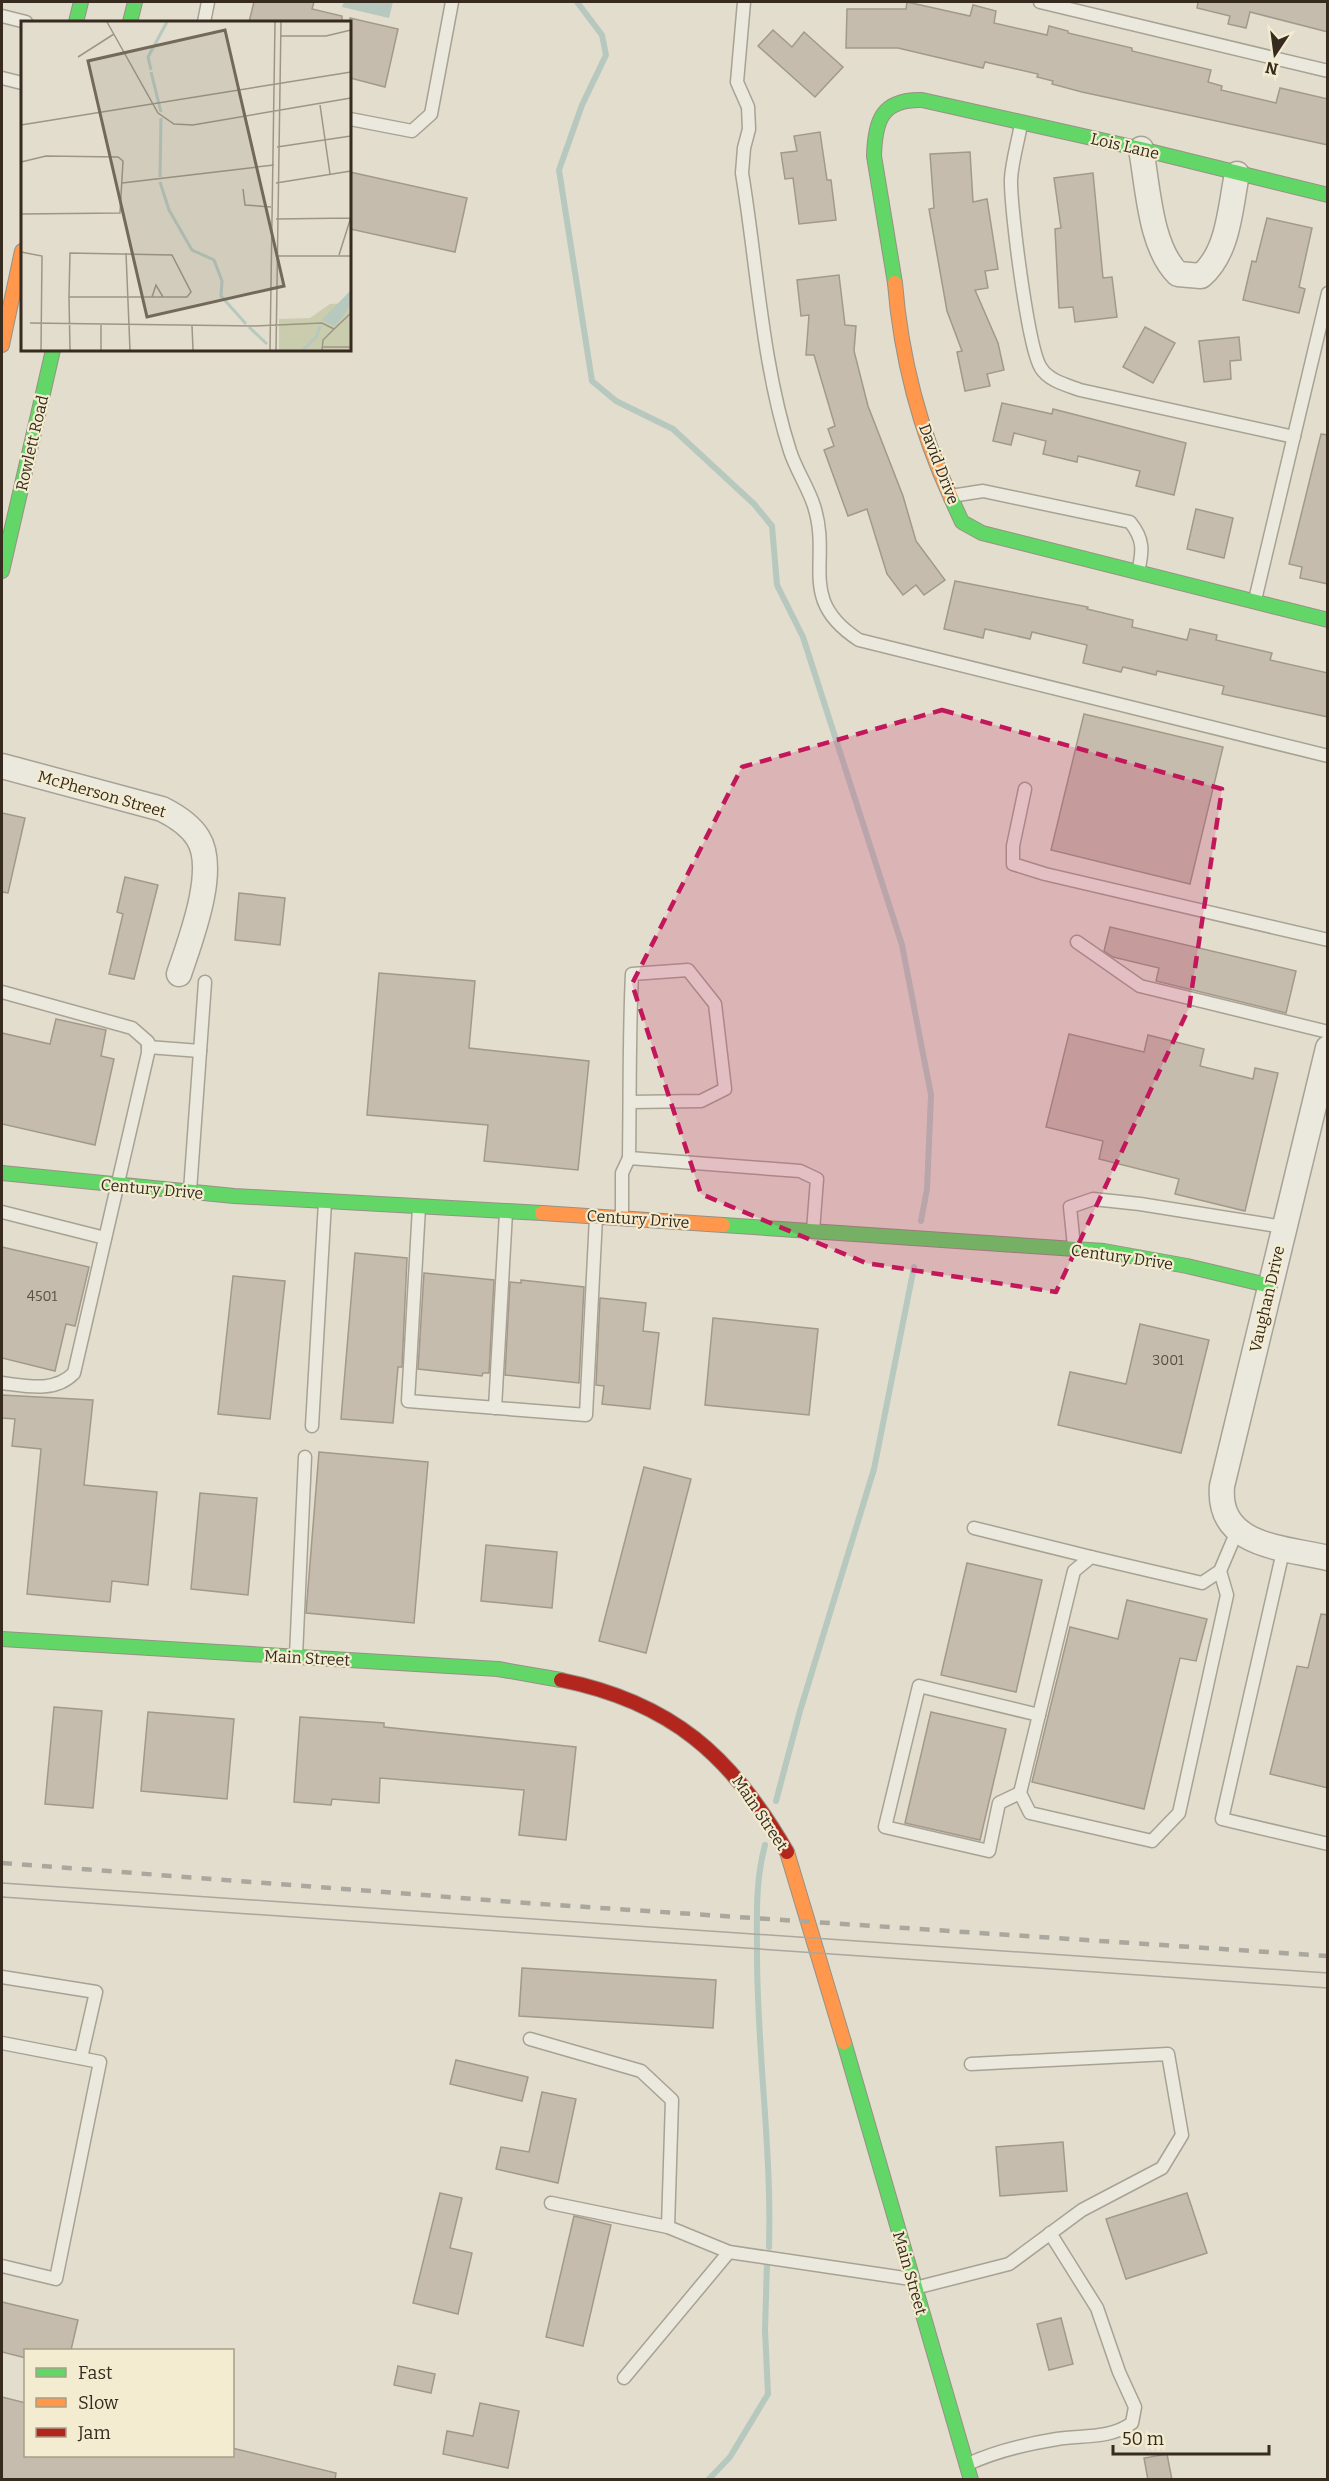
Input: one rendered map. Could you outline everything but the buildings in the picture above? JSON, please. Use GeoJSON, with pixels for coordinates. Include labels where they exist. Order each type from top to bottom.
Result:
{"type":"FeatureCollection","features":[{"type":"Feature","properties":{"kind":"street"},"geometry":{"type":"LineString","coordinates":[[76,21],[81,2]]}},
{"type":"Feature","properties":{"kind":"street"},"geometry":{"type":"LineString","coordinates":[[130,21],[135,2]]}},
{"type":"Feature","properties":{"kind":"street","name":"David Drive"},"geometry":{"type":"LineString","coordinates":[[922,100],[904,98],[890,105],[881,118],[874,142],[874,156],[893,261],[898,330],[911,388],[950,496],[962,522],[982,533],[1328,620]]}},
{"type":"Feature","properties":{"kind":"street","name":"Lois Lane"},"geometry":{"type":"LineString","coordinates":[[922,100],[1141,149],[1328,195]]}},
{"type":"Feature","properties":{"kind":"street"},"geometry":{"type":"LineString","coordinates":[[1141,149],[1157,236],[1166,263],[1178,274],[1201,276],[1213,266],[1222,246],[1238,174]]}},
{"type":"Feature","properties":{"kind":"street"},"geometry":{"type":"LineString","coordinates":[[2,345],[21,255]]}},
{"type":"Feature","properties":{"kind":"street","name":"Rowlett Road"},"geometry":{"type":"LineString","coordinates":[[2,571],[53,351]]}},
{"type":"Feature","properties":{"kind":"street","name":"McPherson Street"},"geometry":{"type":"LineString","coordinates":[[2,766],[162,809],[177,816],[190,828],[200,840],[205,867],[204,890],[179,974]]}},
{"type":"Feature","properties":{"kind":"street","name":"Vaughan Drive"},"geometry":{"type":"LineString","coordinates":[[1244,1535],[1226,1520],[1220,1503],[1222,1486],[1328,1048]]}},
{"type":"Feature","properties":{"kind":"street","name":"Century Drive"},"geometry":{"type":"LineString","coordinates":[[2,1173],[190,1192],[596,1216],[1104,1251],[1187,1266],[1271,1286]]}},
{"type":"Feature","properties":{"kind":"street"},"geometry":{"type":"LineString","coordinates":[[1244,1535],[1328,1558]]}},
{"type":"Feature","properties":{"kind":"street","name":"Main Street"},"geometry":{"type":"LineString","coordinates":[[2,1639],[498,1669],[563,1680],[612,1692],[674,1721],[719,1759],[742,1782],[791,1858],[971,2480]]}},
{"type":"Feature","properties":{"kind":"lane"},"geometry":{"type":"LineString","coordinates":[[204,21],[208,2]]}},
{"type":"Feature","properties":{"kind":"lane"},"geometry":{"type":"LineString","coordinates":[[351,119],[412,131],[431,114],[452,2]]}},
{"type":"Feature","properties":{"kind":"lane"},"geometry":{"type":"LineString","coordinates":[[744,2],[738,82],[748,107],[749,129],[744,148],[742,173],[771,368],[790,452],[815,507],[820,586],[828,614],[840,628],[859,640],[1328,756]]}},
{"type":"Feature","properties":{"kind":"lane"},"geometry":{"type":"LineString","coordinates":[[1040,2],[1328,71]]}},
{"type":"Feature","properties":{"kind":"lane"},"geometry":{"type":"LineString","coordinates":[[2,16],[22,21]]}},
{"type":"Feature","properties":{"kind":"lane"},"geometry":{"type":"LineString","coordinates":[[2,78],[21,83]]}},
{"type":"Feature","properties":{"kind":"lane"},"geometry":{"type":"LineString","coordinates":[[1021,122],[1011,178],[1013,206],[1032,345],[1041,369],[1057,382],[1080,390],[1294,436]]}},
{"type":"Feature","properties":{"kind":"lane"},"geometry":{"type":"LineString","coordinates":[[1254,602],[1328,293]]}},
{"type":"Feature","properties":{"kind":"lane"},"geometry":{"type":"LineString","coordinates":[[950,496],[983,491],[1130,522],[1141,535],[1143,550],[1137,573]]}},
{"type":"Feature","properties":{"kind":"lane"},"geometry":{"type":"LineString","coordinates":[[1025,789],[1013,846],[1013,864],[1045,874],[1328,940]]}},
{"type":"Feature","properties":{"kind":"lane"},"geometry":{"type":"LineString","coordinates":[[1077,942],[1140,986],[1328,1032]]}},
{"type":"Feature","properties":{"kind":"lane"},"geometry":{"type":"LineString","coordinates":[[622,1218],[622,1173],[629,1158],[632,974],[688,970],[715,1004],[725,1089],[700,1101],[630,1102]]}},
{"type":"Feature","properties":{"kind":"lane"},"geometry":{"type":"LineString","coordinates":[[190,1192],[205,982]]}},
{"type":"Feature","properties":{"kind":"lane"},"geometry":{"type":"LineString","coordinates":[[2,992],[132,1028],[148,1042],[74,1373],[67,1380],[52,1386],[2,1383]]}},
{"type":"Feature","properties":{"kind":"lane"},"geometry":{"type":"LineString","coordinates":[[148,1047],[200,1051]]}},
{"type":"Feature","properties":{"kind":"lane"},"geometry":{"type":"LineString","coordinates":[[629,1158],[800,1171],[817,1179],[813,1232]]}},
{"type":"Feature","properties":{"kind":"lane"},"geometry":{"type":"LineString","coordinates":[[1074,1249],[1070,1207],[1094,1199],[1284,1227]]}},
{"type":"Feature","properties":{"kind":"lane"},"geometry":{"type":"LineString","coordinates":[[312,1426],[325,1201]]}},
{"type":"Feature","properties":{"kind":"lane"},"geometry":{"type":"LineString","coordinates":[[420,1206],[408,1401],[586,1415],[596,1216]]}},
{"type":"Feature","properties":{"kind":"lane"},"geometry":{"type":"LineString","coordinates":[[495,1408],[506,1211]]}},
{"type":"Feature","properties":{"kind":"lane"},"geometry":{"type":"LineString","coordinates":[[2,1212],[105,1238]]}},
{"type":"Feature","properties":{"kind":"lane"},"geometry":{"type":"LineString","coordinates":[[296,1657],[305,1457]]}},
{"type":"Feature","properties":{"kind":"lane"},"geometry":{"type":"LineString","coordinates":[[974,1528],[1202,1582],[1220,1571],[1244,1535]]}},
{"type":"Feature","properties":{"kind":"lane"},"geometry":{"type":"LineString","coordinates":[[1284,1547],[1222,1819],[1328,1844]]}},
{"type":"Feature","properties":{"kind":"lane"},"geometry":{"type":"LineString","coordinates":[[1091,1557],[1074,1571],[1020,1793],[1030,1813],[1152,1840],[1179,1813],[1227,1595],[1220,1571]]}},
{"type":"Feature","properties":{"kind":"lane"},"geometry":{"type":"LineString","coordinates":[[1020,1793],[999,1803],[989,1851],[885,1827],[919,1686],[1039,1715]]}},
{"type":"Feature","properties":{"kind":"lane"},"geometry":{"type":"LineString","coordinates":[[2,1977],[96,1992],[81,2058]]}},
{"type":"Feature","properties":{"kind":"lane"},"geometry":{"type":"LineString","coordinates":[[530,2039],[641,2071],[672,2100],[668,2227]]}},
{"type":"Feature","properties":{"kind":"lane"},"geometry":{"type":"LineString","coordinates":[[2,2043],[100,2062],[56,2279],[2,2266]]}},
{"type":"Feature","properties":{"kind":"lane"},"geometry":{"type":"LineString","coordinates":[[551,2203],[668,2227],[729,2252],[913,2284],[1009,2264],[1082,2210],[1162,2168],[1182,2135],[1168,2054],[971,2064]]}},
{"type":"Feature","properties":{"kind":"lane"},"geometry":{"type":"LineString","coordinates":[[967,2464],[991,2453],[1045,2441],[1118,2433],[1132,2423],[1136,2408],[1119,2372],[1097,2308],[1050,2234]]}},
{"type":"Feature","properties":{"kind":"lane"},"geometry":{"type":"LineString","coordinates":[[624,2378],[729,2252]]}},
{"type":"Feature","properties":{"kind":"highlighted area"},"geometry":{"type":"Polygon","coordinates":[[[942,710],[1222,789],[1189,1008],[1056,1292],[866,1263],[701,1194],[632,984],[742,767],[942,710]]]}},
{"type":"Feature","properties":{"kind":"shaded area"},"geometry":{"type":"Polygon","coordinates":[[[344,2],[393,2],[389,18],[342,7],[344,2]]]}},
{"type":"Feature","properties":{"kind":"waterway"},"geometry":{"type":"LineString","coordinates":[[577,2],[602,35],[606,55],[582,105],[559,170],[592,381],[616,401],[673,429],[754,504],[772,526],[777,585],[803,637],[902,945],[931,1095],[927,1189],[921,1221]]}},
{"type":"Feature","properties":{"kind":"waterway"},"geometry":{"type":"LineString","coordinates":[[776,1801],[800,1711],[874,1469],[914,1267]]}},
{"type":"Feature","properties":{"kind":"waterway"},"geometry":{"type":"LineString","coordinates":[[765,1845],[758,1886],[757,1954],[768,2174],[769,2247]]}},
{"type":"Feature","properties":{"kind":"waterway"},"geometry":{"type":"LineString","coordinates":[[708,2480],[730,2457],[768,2394],[765,2330],[767,2263]]}},
{"type":"Feature","properties":{"kind":"tram line"},"geometry":{"type":"LineString","coordinates":[[2,1883],[1328,1973]]}},
{"type":"Feature","properties":{"kind":"tram line"},"geometry":{"type":"LineString","coordinates":[[2,1897],[1328,1988]]}},
{"type":"Feature","properties":{"kind":"railway"},"geometry":{"type":"LineString","coordinates":[[2,1863],[541,1904],[1328,1956]]}},
{"type":"Feature","properties":{"kind":"traffic: fast"},"geometry":{"type":"LineString","coordinates":[[76,21],[81,2]]}},
{"type":"Feature","properties":{"kind":"traffic: fast"},"geometry":{"type":"LineString","coordinates":[[130,21],[135,2]]}},
{"type":"Feature","properties":{"kind":"traffic: fast"},"geometry":{"type":"LineString","coordinates":[[895,283],[874,156],[879,122],[883,114],[898,103],[922,100],[1141,149],[1328,195]]}},
{"type":"Feature","properties":{"kind":"traffic: fast"},"geometry":{"type":"LineString","coordinates":[[2,571],[53,351]]}},
{"type":"Feature","properties":{"kind":"traffic: fast"},"geometry":{"type":"LineString","coordinates":[[951,498],[962,522],[982,533],[1328,620]]}},
{"type":"Feature","properties":{"kind":"traffic: fast"},"geometry":{"type":"LineString","coordinates":[[2,1173],[234,1196],[542,1213]]}},
{"type":"Feature","properties":{"kind":"traffic: fast"},"geometry":{"type":"LineString","coordinates":[[723,1225],[1104,1251],[1187,1266],[1271,1286]]}},
{"type":"Feature","properties":{"kind":"traffic: fast"},"geometry":{"type":"LineString","coordinates":[[2,1639],[498,1669],[561,1680]]}},
{"type":"Feature","properties":{"kind":"traffic: fast"},"geometry":{"type":"LineString","coordinates":[[844,2042],[971,2480]]}},
{"type":"Feature","properties":{"kind":"traffic: slow"},"geometry":{"type":"LineString","coordinates":[[2,345],[21,256]]}},
{"type":"Feature","properties":{"kind":"traffic: slow"},"geometry":{"type":"LineString","coordinates":[[895,283],[907,366],[921,420],[951,498]]}},
{"type":"Feature","properties":{"kind":"traffic: slow"},"geometry":{"type":"LineString","coordinates":[[542,1213],[723,1225]]}},
{"type":"Feature","properties":{"kind":"traffic: slow"},"geometry":{"type":"LineString","coordinates":[[787,1852],[844,2042]]}},
{"type":"Feature","properties":{"kind":"traffic: jam"},"geometry":{"type":"LineString","coordinates":[[561,1680],[600,1690],[635,1703],[695,1738],[744,1788],[787,1852]]}}]}
